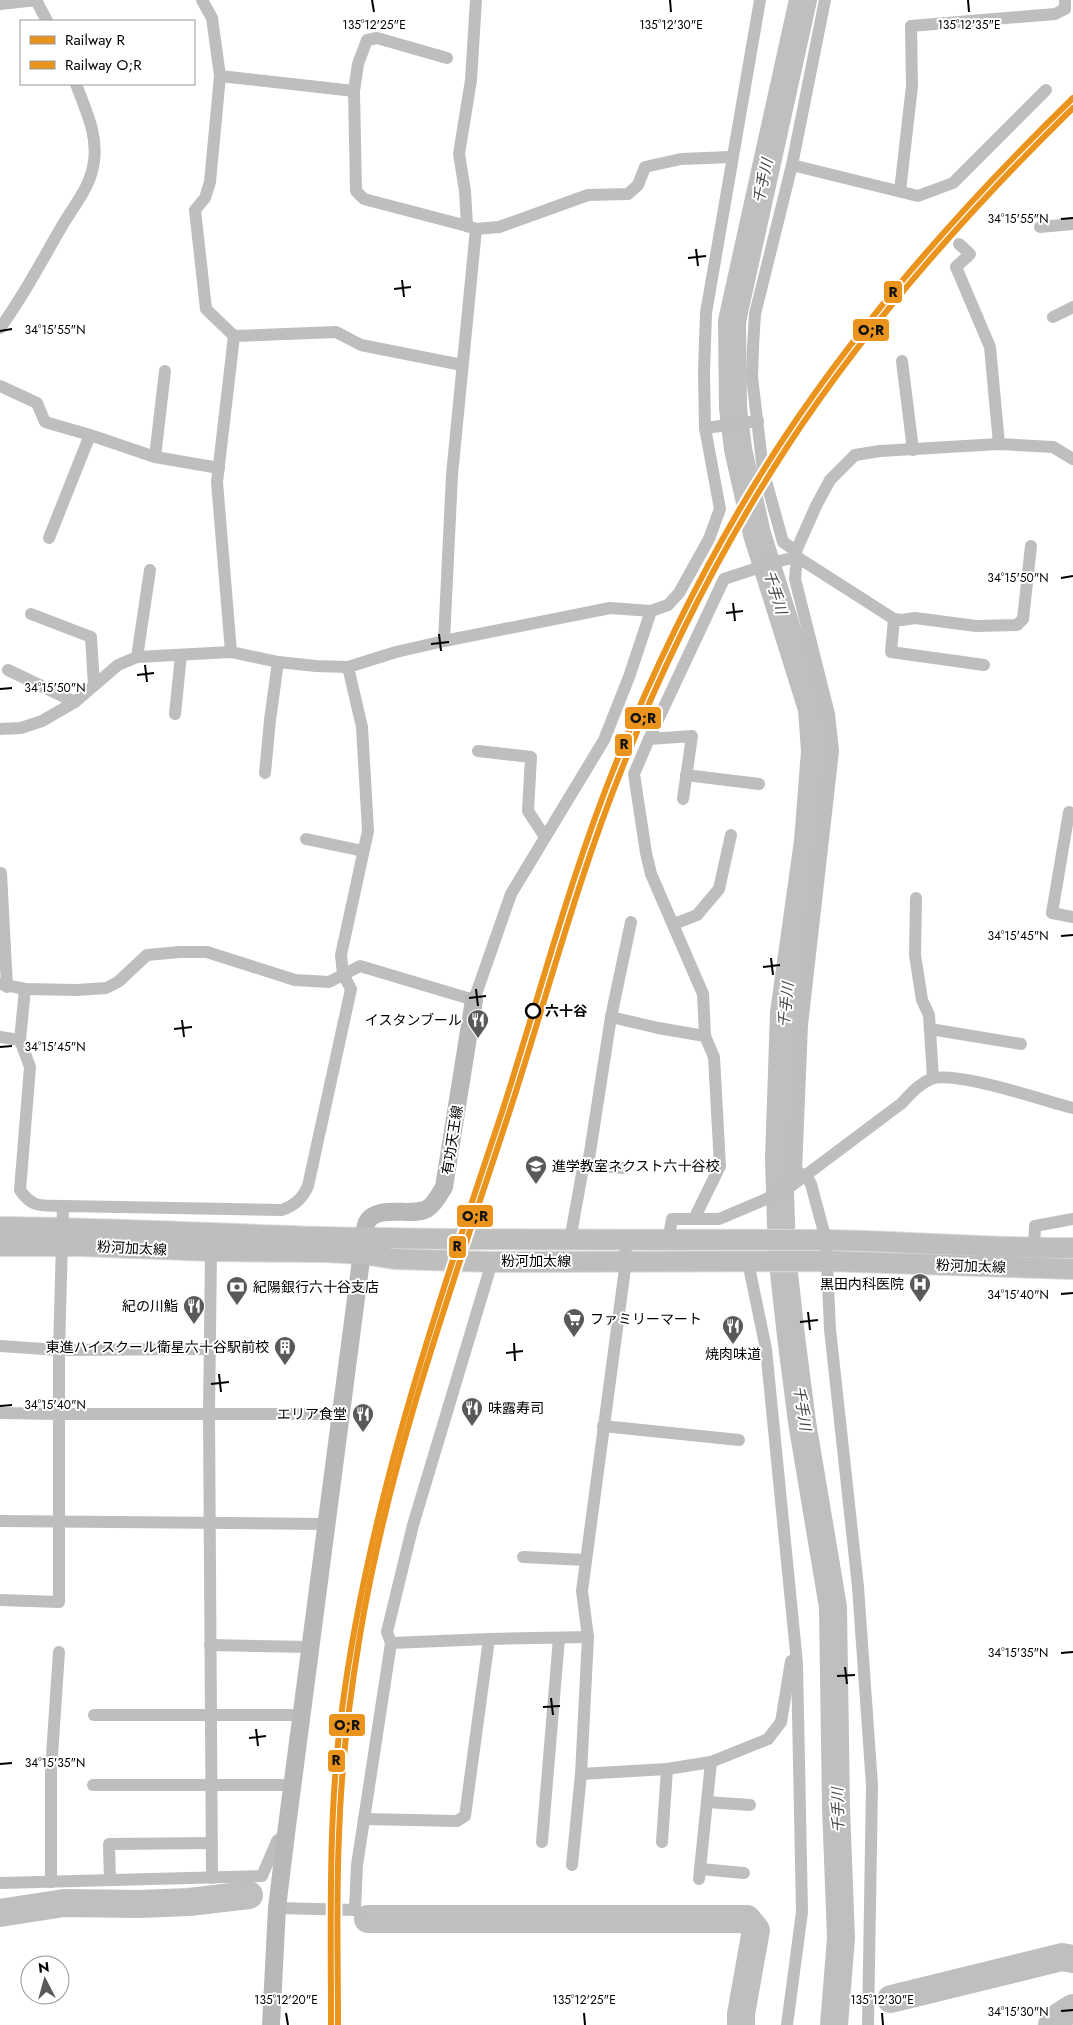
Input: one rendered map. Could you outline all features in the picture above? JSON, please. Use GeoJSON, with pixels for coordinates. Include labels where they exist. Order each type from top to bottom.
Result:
{"type":"FeatureCollection","features":[{"type":"Feature","properties":{"kind":"main road","name":"粉河加太線"},"geometry":{"type":"LineString","coordinates":[[0,1227],[62,1236],[211,1251],[325,1252],[363,1246],[394,1259],[492,1262],[822,1262],[1073,1268]]}},
{"type":"Feature","properties":{"kind":"main road","name":"粉河加太線"},"geometry":{"type":"LineString","coordinates":[[0,1246],[62,1236],[363,1246],[570,1240],[754,1240],[1073,1248]]}},
{"type":"Feature","properties":{"kind":"street"},"geometry":{"type":"LineString","coordinates":[[0,4],[36,0],[46,20]]}},
{"type":"Feature","properties":{"kind":"street"},"geometry":{"type":"LineString","coordinates":[[202,0],[212,18],[220,76],[210,182],[205,198],[195,210],[206,309],[234,336],[336,332],[361,345],[462,365]]}},
{"type":"Feature","properties":{"kind":"street"},"geometry":{"type":"LineString","coordinates":[[444,641],[452,475],[472,228],[459,154],[471,80],[476,0]]}},
{"type":"Feature","properties":{"kind":"street"},"geometry":{"type":"LineString","coordinates":[[0,729],[21,728],[42,721],[75,702],[118,665],[137,657],[231,652],[278,662],[348,667],[396,652],[444,641],[610,608],[651,610],[668,605],[679,593],[709,539],[720,509],[704,372],[706,313],[731,156],[760,0]]}},
{"type":"Feature","properties":{"kind":"street"},"geometry":{"type":"LineString","coordinates":[[825,0],[792,165],[755,314],[752,377],[755,422],[763,470],[783,542],[797,554],[894,619],[915,618],[976,626],[1018,625],[1023,619],[1032,546]]}},
{"type":"Feature","properties":{"kind":"street"},"geometry":{"type":"LineString","coordinates":[[900,191],[912,86],[911,26],[1055,14],[1065,9],[1065,0]]}},
{"type":"Feature","properties":{"kind":"street"},"geometry":{"type":"LineString","coordinates":[[448,58],[377,38],[368,40],[358,64],[354,91],[356,191],[364,199],[472,228],[499,228],[588,195],[628,194],[638,185],[645,167],[681,159],[731,156]]}},
{"type":"Feature","properties":{"kind":"street"},"geometry":{"type":"LineString","coordinates":[[220,76],[354,91]]}},
{"type":"Feature","properties":{"kind":"street"},"geometry":{"type":"LineString","coordinates":[[0,328],[14,309],[63,223],[89,183],[94,160],[94,134],[76,85]]}},
{"type":"Feature","properties":{"kind":"street"},"geometry":{"type":"LineString","coordinates":[[792,165],[918,196],[952,183],[1046,90]]}},
{"type":"Feature","properties":{"kind":"street"},"geometry":{"type":"LineString","coordinates":[[1040,227],[1073,224]]}},
{"type":"Feature","properties":{"kind":"street"},"geometry":{"type":"LineString","coordinates":[[959,244],[970,254],[956,267],[990,347],[999,444]]}},
{"type":"Feature","properties":{"kind":"street"},"geometry":{"type":"LineString","coordinates":[[1053,317],[1073,307]]}},
{"type":"Feature","properties":{"kind":"street"},"geometry":{"type":"LineString","coordinates":[[231,652],[217,482],[234,336]]}},
{"type":"Feature","properties":{"kind":"street"},"geometry":{"type":"LineString","coordinates":[[902,361],[913,450]]}},
{"type":"Feature","properties":{"kind":"street"},"geometry":{"type":"LineString","coordinates":[[155,458],[165,372]]}},
{"type":"Feature","properties":{"kind":"street"},"geometry":{"type":"LineString","coordinates":[[0,386],[37,403],[45,422],[90,435],[155,458],[219,468]]}},
{"type":"Feature","properties":{"kind":"street"},"geometry":{"type":"LineString","coordinates":[[710,427],[755,422]]}},
{"type":"Feature","properties":{"kind":"street"},"geometry":{"type":"LineString","coordinates":[[49,538],[90,435]]}},
{"type":"Feature","properties":{"kind":"street"},"geometry":{"type":"LineString","coordinates":[[868,2025],[872,1785],[858,1586],[820,1241],[811,1184],[806,1176],[796,1170],[802,1025],[833,751],[829,714],[794,579],[797,554],[816,506],[830,480],[855,455],[880,451],[999,444],[1053,447],[1073,459]]}},
{"type":"Feature","properties":{"kind":"street"},"geometry":{"type":"LineString","coordinates":[[694,1219],[720,1166],[714,1057],[705,1036],[703,994],[680,944],[674,924],[652,874],[646,853],[634,774],[724,579],[797,554]]}},
{"type":"Feature","properties":{"kind":"street"},"geometry":{"type":"LineString","coordinates":[[137,657],[150,570]]}},
{"type":"Feature","properties":{"kind":"street"},"geometry":{"type":"LineString","coordinates":[[1,873],[4,985],[24,989],[77,990],[106,988],[118,982],[147,955],[207,952],[295,980],[329,982],[360,966],[474,1000],[511,894],[604,740],[629,677],[651,610]]}},
{"type":"Feature","properties":{"kind":"street"},"geometry":{"type":"LineString","coordinates":[[30,614],[91,637],[94,685]]}},
{"type":"Feature","properties":{"kind":"street"},"geometry":{"type":"LineString","coordinates":[[894,619],[891,652],[984,665]]}},
{"type":"Feature","properties":{"kind":"street"},"geometry":{"type":"LineString","coordinates":[[175,714],[181,655]]}},
{"type":"Feature","properties":{"kind":"street"},"geometry":{"type":"LineString","coordinates":[[265,773],[278,662]]}},
{"type":"Feature","properties":{"kind":"street"},"geometry":{"type":"LineString","coordinates":[[24,989],[20,1040],[30,1067],[20,1190],[26,1199],[36,1205],[282,1210],[292,1206],[302,1198],[308,1186],[351,989],[343,974],[340,955],[368,831],[362,726],[348,667]]}},
{"type":"Feature","properties":{"kind":"street"},"geometry":{"type":"LineString","coordinates":[[8,670],[75,702]]}},
{"type":"Feature","properties":{"kind":"street"},"geometry":{"type":"LineString","coordinates":[[649,739],[692,736],[683,799]]}},
{"type":"Feature","properties":{"kind":"street"},"geometry":{"type":"LineString","coordinates":[[478,751],[531,757],[528,811],[545,837]]}},
{"type":"Feature","properties":{"kind":"street"},"geometry":{"type":"LineString","coordinates":[[686,775],[759,784]]}},
{"type":"Feature","properties":{"kind":"street"},"geometry":{"type":"LineString","coordinates":[[1069,812],[1052,913],[1073,917]]}},
{"type":"Feature","properties":{"kind":"street"},"geometry":{"type":"LineString","coordinates":[[674,924],[697,915],[719,889],[731,835]]}},
{"type":"Feature","properties":{"kind":"street"},"geometry":{"type":"LineString","coordinates":[[306,838],[363,851]]}},
{"type":"Feature","properties":{"kind":"street"},"geometry":{"type":"LineString","coordinates":[[916,898],[915,955],[922,1000],[929,1015],[933,1078]]}},
{"type":"Feature","properties":{"kind":"street"},"geometry":{"type":"LineString","coordinates":[[588,1165],[611,1017],[630,922]]}},
{"type":"Feature","properties":{"kind":"street","name":"有功天王線"},"geometry":{"type":"LineString","coordinates":[[363,1246],[368,1221],[373,1216],[384,1212],[420,1211],[429,1208],[444,1187],[474,1000]]}},
{"type":"Feature","properties":{"kind":"street"},"geometry":{"type":"LineString","coordinates":[[611,1017],[705,1036]]}},
{"type":"Feature","properties":{"kind":"street"},"geometry":{"type":"LineString","coordinates":[[930,1029],[1021,1044]]}},
{"type":"Feature","properties":{"kind":"street"},"geometry":{"type":"LineString","coordinates":[[0,1038],[20,1040]]}},
{"type":"Feature","properties":{"kind":"street"},"geometry":{"type":"LineString","coordinates":[[668,1241],[672,1219],[719,1219],[790,1188],[902,1103],[916,1087],[933,1078],[959,1078],[1073,1108]]}},
{"type":"Feature","properties":{"kind":"street"},"geometry":{"type":"LineString","coordinates":[[570,1240],[583,1168],[588,1165],[624,1168]]}},
{"type":"Feature","properties":{"kind":"street"},"geometry":{"type":"LineString","coordinates":[[0,1600],[59,1602],[59,1350],[63,1206]]}},
{"type":"Feature","properties":{"kind":"street"},"geometry":{"type":"LineString","coordinates":[[1034,1248],[1034,1226],[1069,1220]]}},
{"type":"Feature","properties":{"kind":"street"},"geometry":{"type":"LineString","coordinates":[[572,1865],[581,1774],[588,1637],[582,1591],[626,1261],[625,1240]]}},
{"type":"Feature","properties":{"kind":"street"},"geometry":{"type":"LineString","coordinates":[[272,2025],[271,2008],[277,1908],[363,1246]]}},
{"type":"Feature","properties":{"kind":"street"},"geometry":{"type":"LineString","coordinates":[[211,1251],[209,1523],[212,1878]]}},
{"type":"Feature","properties":{"kind":"street"},"geometry":{"type":"LineString","coordinates":[[277,1908],[355,1910],[357,1864],[391,1643],[386,1632],[413,1525],[492,1262]]}},
{"type":"Feature","properties":{"kind":"street"},"geometry":{"type":"LineString","coordinates":[[753,1262],[766,1349],[796,1663],[802,1912],[786,2025]]}},
{"type":"Feature","properties":{"kind":"street"},"geometry":{"type":"LineString","coordinates":[[0,1346],[59,1350],[209,1349]]}},
{"type":"Feature","properties":{"kind":"street"},"geometry":{"type":"LineString","coordinates":[[0,1413],[340,1414]]}},
{"type":"Feature","properties":{"kind":"street"},"geometry":{"type":"LineString","coordinates":[[603,1426],[739,1440]]}},
{"type":"Feature","properties":{"kind":"street"},"geometry":{"type":"LineString","coordinates":[[0,1520],[326,1524]]}},
{"type":"Feature","properties":{"kind":"street"},"geometry":{"type":"LineString","coordinates":[[523,1557],[586,1560]]}},
{"type":"Feature","properties":{"kind":"street"},"geometry":{"type":"LineString","coordinates":[[391,1643],[588,1637]]}},
{"type":"Feature","properties":{"kind":"street"},"geometry":{"type":"LineString","coordinates":[[542,1842],[559,1638]]}},
{"type":"Feature","properties":{"kind":"street"},"geometry":{"type":"LineString","coordinates":[[581,1774],[667,1769],[711,1762],[768,1738],[781,1722],[794,1638]]}},
{"type":"Feature","properties":{"kind":"street"},"geometry":{"type":"LineString","coordinates":[[364,1819],[457,1821],[465,1816],[489,1640]]}},
{"type":"Feature","properties":{"kind":"street"},"geometry":{"type":"LineString","coordinates":[[210,1645],[310,1647]]}},
{"type":"Feature","properties":{"kind":"street"},"geometry":{"type":"LineString","coordinates":[[51,1882],[51,1770],[59,1652]]}},
{"type":"Feature","properties":{"kind":"street"},"geometry":{"type":"LineString","coordinates":[[94,1715],[301,1715]]}},
{"type":"Feature","properties":{"kind":"street"},"geometry":{"type":"LineString","coordinates":[[711,1762],[700,1874],[744,1873]]}},
{"type":"Feature","properties":{"kind":"street"},"geometry":{"type":"LineString","coordinates":[[662,1842],[667,1769]]}},
{"type":"Feature","properties":{"kind":"street"},"geometry":{"type":"LineString","coordinates":[[92,1785],[292,1785]]}},
{"type":"Feature","properties":{"kind":"street"},"geometry":{"type":"LineString","coordinates":[[707,1802],[750,1805]]}},
{"type":"Feature","properties":{"kind":"street"},"geometry":{"type":"LineString","coordinates":[[0,1883],[262,1876],[276,1841],[286,1834]]}},
{"type":"Feature","properties":{"kind":"street"},"geometry":{"type":"LineString","coordinates":[[110,1880],[110,1844],[212,1843]]}},
{"type":"Feature","properties":{"kind":"waterway","name":"千手川"},"geometry":{"type":"LineString","coordinates":[[803,0],[732,321],[733,408],[738,449],[757,534],[812,709],[815,751],[808,841],[784,1013],[779,1159],[782,1255],[791,1336],[802,1422],[833,1607],[836,1807],[841,1938],[834,2025]]}},
{"type":"Feature","properties":{"kind":"waterway"},"geometry":{"type":"LineString","coordinates":[[0,1913],[64,1903],[140,1904],[189,1902],[249,1895]]}},
{"type":"Feature","properties":{"kind":"waterway"},"geometry":{"type":"LineString","coordinates":[[368,1919],[747,1919],[756,1930],[741,2014],[741,2025]]}},
{"type":"Feature","properties":{"kind":"waterway"},"geometry":{"type":"LineString","coordinates":[[891,1999],[1062,1957],[1073,1959]]}},
{"type":"Feature","properties":{"kind":"waterway"},"geometry":{"type":"LineString","coordinates":[[1052,2025],[1060,2016],[1073,2008]]}},
{"type":"Feature","properties":{"kind":"rail line","name":"R"},"geometry":{"type":"LineString","coordinates":[[331,2025],[331,1871],[337,1755],[353,1639],[368,1563],[406,1411],[585,845],[601,801],[635,716],[693,594],[714,554],[784,438],[849,347],[919,260],[994,177],[1073,98]]}},
{"type":"Feature","properties":{"kind":"rail line","name":"O;R"},"geometry":{"type":"LineString","coordinates":[[338,2025],[338,1882],[340,1810],[346,1735],[360,1635],[388,1501],[425,1369],[446,1303],[511,1107],[592,850],[623,766],[658,683],[697,602],[740,523],[818,401],[885,313],[957,228],[1073,108]]}},
{"type":"Feature","properties":{"kind":"place","name":"六十谷"},"geometry":{"type":"Point","coordinates":[533,1011]}},
{"type":"Feature","properties":{"kind":"place","name":"イスタンブール"},"geometry":{"type":"Point","coordinates":[478,1039]}},
{"type":"Feature","properties":{"kind":"place","name":"進学教室ネクスト六十谷校"},"geometry":{"type":"Point","coordinates":[536,1185]}},
{"type":"Feature","properties":{"kind":"place","name":"黒田内科医院"},"geometry":{"type":"Point","coordinates":[920,1303]}},
{"type":"Feature","properties":{"kind":"place","name":"紀陽銀行六十谷支店"},"geometry":{"type":"Point","coordinates":[237,1306]}},
{"type":"Feature","properties":{"kind":"place","name":"紀の川鮨"},"geometry":{"type":"Point","coordinates":[194,1325]}},
{"type":"Feature","properties":{"kind":"place","name":"ファミリーマート"},"geometry":{"type":"Point","coordinates":[574,1338]}},
{"type":"Feature","properties":{"kind":"place","name":"焼肉味道"},"geometry":{"type":"Point","coordinates":[733,1345]}},
{"type":"Feature","properties":{"kind":"place","name":"東進ハイスクール衛星六十谷駅前校"},"geometry":{"type":"Point","coordinates":[285,1366]}},
{"type":"Feature","properties":{"kind":"place","name":"味露寿司"},"geometry":{"type":"Point","coordinates":[472,1427]}},
{"type":"Feature","properties":{"kind":"place","name":"エリア食堂"},"geometry":{"type":"Point","coordinates":[363,1433]}}]}
